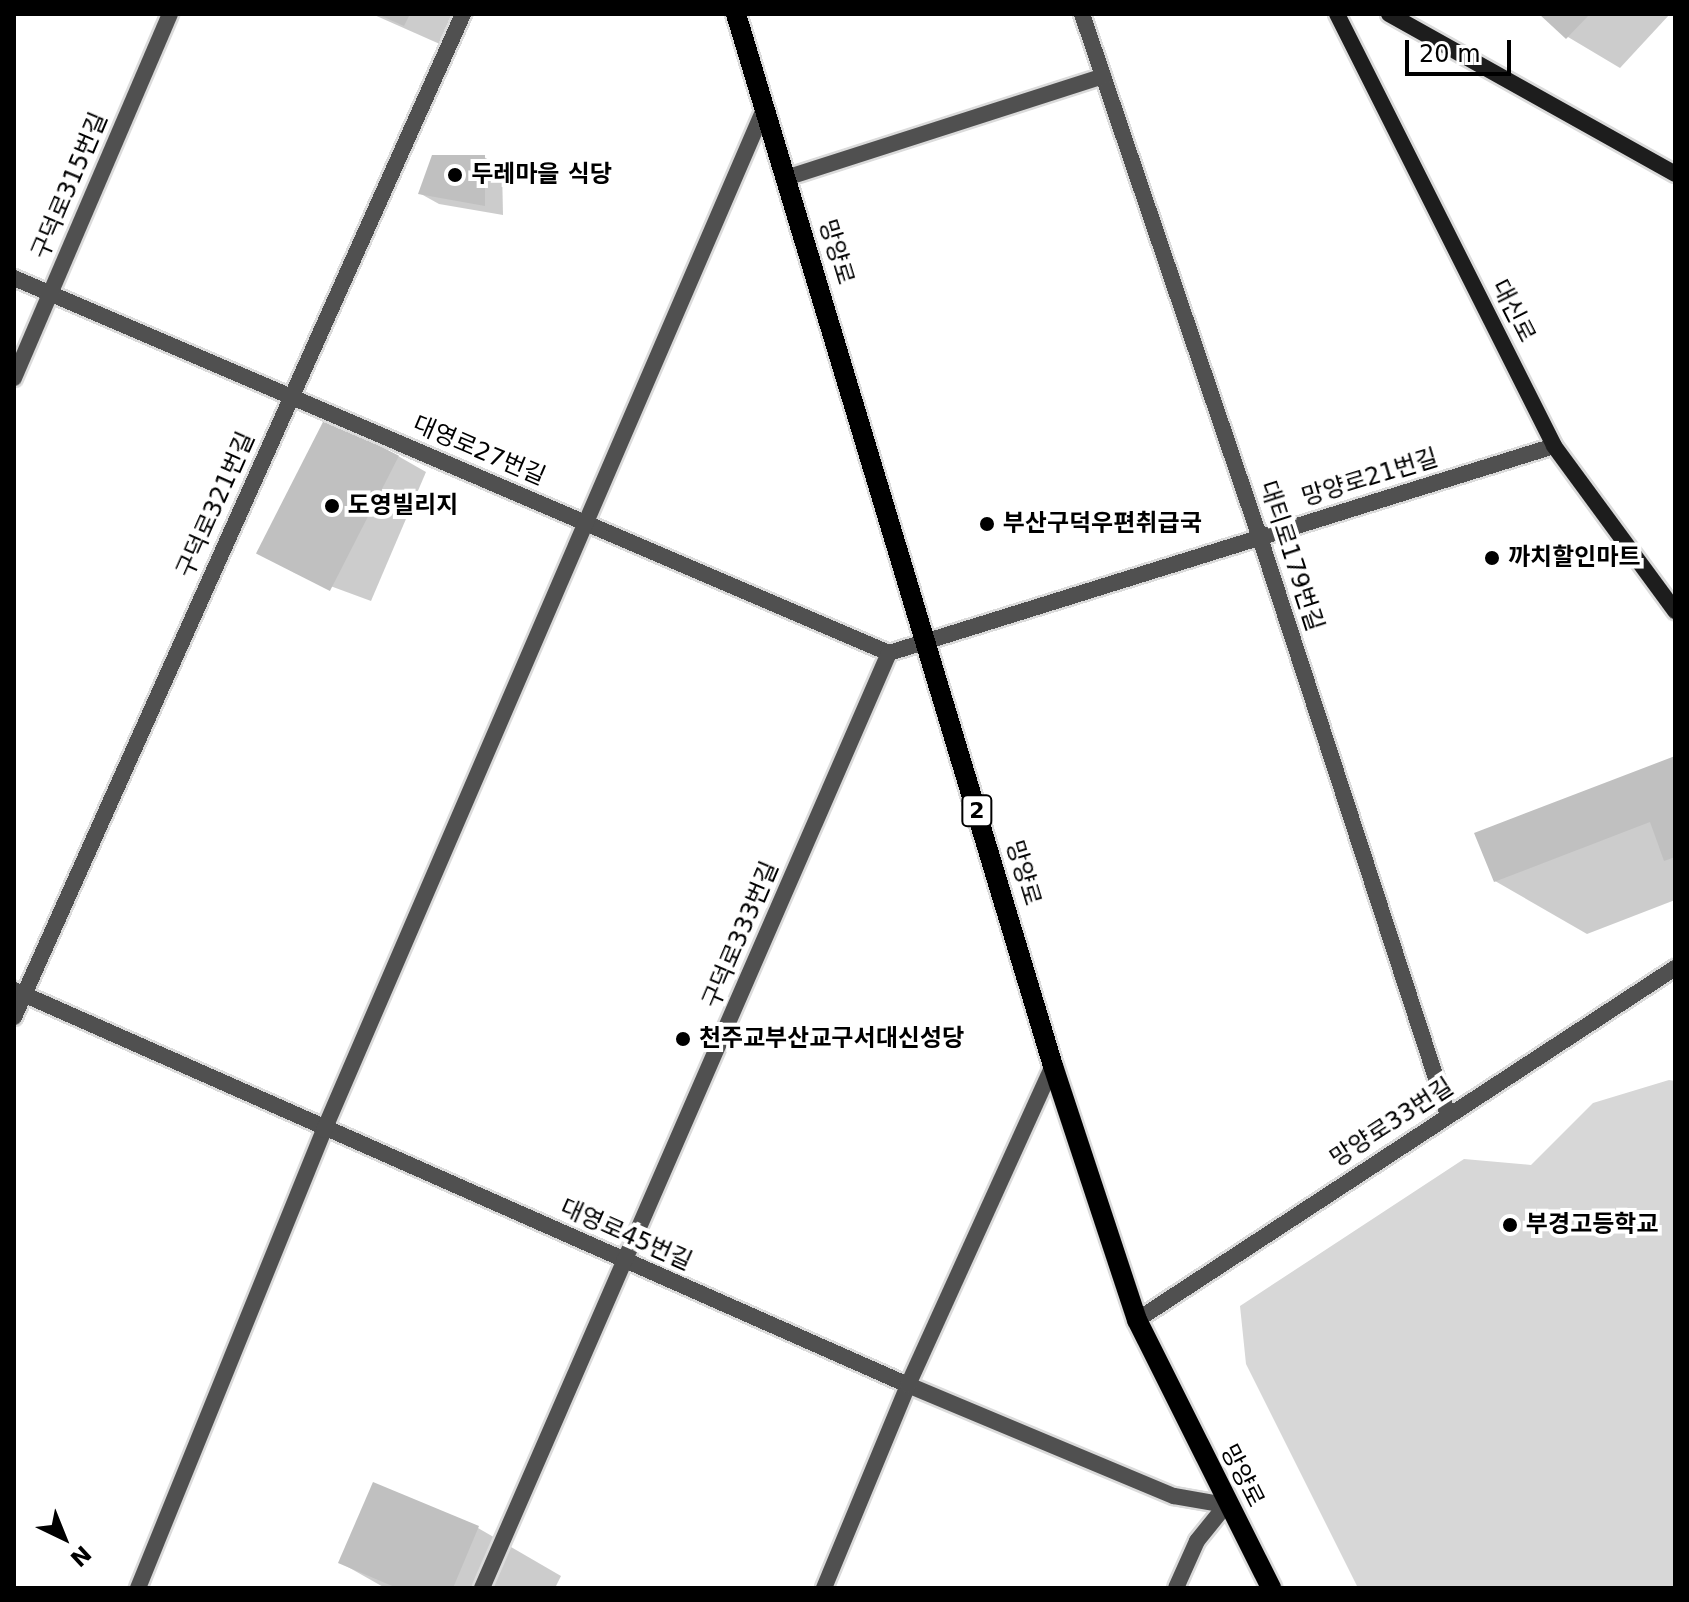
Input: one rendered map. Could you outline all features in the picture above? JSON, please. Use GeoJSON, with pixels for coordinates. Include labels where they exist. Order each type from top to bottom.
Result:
{"type":"FeatureCollection","features":[{"type":"Feature","properties":{"kind":"main road","name":"망양로"},"geometry":{"type":"LineString","coordinates":[[736,14],[1053,1066],[1137,1320],[1226,1505],[1271,1588]]}},
{"type":"Feature","properties":{"kind":"street","name":"구덕로315번길"},"geometry":{"type":"LineString","coordinates":[[14,378],[170,14]]}},
{"type":"Feature","properties":{"kind":"street","name":"구덕로321번길"},"geometry":{"type":"LineString","coordinates":[[14,1017],[19,992],[463,14]]}},
{"type":"Feature","properties":{"kind":"street","name":"대티로179번길"},"geometry":{"type":"LineString","coordinates":[[1082,14],[1260,538],[1448,1115]]}},
{"type":"Feature","properties":{"kind":"street","name":"대신로"},"geometry":{"type":"LineString","coordinates":[[1337,14],[1554,446],[1675,611]]}},
{"type":"Feature","properties":{"kind":"street"},"geometry":{"type":"LineString","coordinates":[[1389,14],[1675,174]]}},
{"type":"Feature","properties":{"kind":"street"},"geometry":{"type":"LineString","coordinates":[[786,178],[1103,76]]}},
{"type":"Feature","properties":{"kind":"street"},"geometry":{"type":"LineString","coordinates":[[138,1588],[324,1130],[588,524],[765,107]]}},
{"type":"Feature","properties":{"kind":"street","name":"대영로27번길"},"geometry":{"type":"LineString","coordinates":[[14,278],[889,653]]}},
{"type":"Feature","properties":{"kind":"street","name":"망양로21번길"},"geometry":{"type":"LineString","coordinates":[[926,642],[1554,446]]}},
{"type":"Feature","properties":{"kind":"street"},"geometry":{"type":"LineString","coordinates":[[889,653],[926,642]]}},
{"type":"Feature","properties":{"kind":"street","name":"구덕로333번길"},"geometry":{"type":"LineString","coordinates":[[482,1588],[889,653]]}},
{"type":"Feature","properties":{"kind":"street","name":"망양로33번길"},"geometry":{"type":"LineString","coordinates":[[1137,1320],[1675,968]]}},
{"type":"Feature","properties":{"kind":"street","name":"대영로45번길"},"geometry":{"type":"LineString","coordinates":[[19,992],[324,1130],[908,1385],[1174,1496],[1226,1505]]}},
{"type":"Feature","properties":{"kind":"street"},"geometry":{"type":"LineString","coordinates":[[824,1588],[908,1385],[1053,1066]]}},
{"type":"Feature","properties":{"kind":"street"},"geometry":{"type":"LineString","coordinates":[[1176,1588],[1197,1541],[1226,1505]]}},
{"type":"Feature","properties":{"kind":"shaded area","name":"부경고등학교"},"geometry":{"type":"Polygon","coordinates":[[[1669,1080],[1675,1081],[1675,1588],[1358,1588],[1246,1364],[1240,1306],[1464,1159],[1531,1165],[1593,1103],[1669,1080]]]}},
{"type":"Feature","properties":{"kind":"building"},"geometry":{"type":"Polygon","coordinates":[[[377,14],[410,14],[404,26],[377,14]]]}},
{"type":"Feature","properties":{"kind":"building"},"geometry":{"type":"Polygon","coordinates":[[[1539,14],[1590,14],[1566,39],[1539,14]]]}},
{"type":"Feature","properties":{"kind":"building","name":"두레마을 식당"},"geometry":{"type":"Polygon","coordinates":[[[432,155],[485,155],[485,206],[418,194],[432,155]]]}},
{"type":"Feature","properties":{"kind":"building","name":"도영빌리지"},"geometry":{"type":"Polygon","coordinates":[[[325,418],[399,456],[330,591],[256,553],[325,418]]]}},
{"type":"Feature","properties":{"kind":"building"},"geometry":{"type":"Polygon","coordinates":[[[1675,756],[1675,857],[1664,861],[1650,822],[1494,882],[1474,833],[1675,756]]]}},
{"type":"Feature","properties":{"kind":"building"},"geometry":{"type":"Polygon","coordinates":[[[373,1482],[479,1526],[453,1588],[397,1588],[338,1563],[373,1482]]]}},
{"type":"Feature","properties":{"kind":"place","name":"두레마을 식당"},"geometry":{"type":"Point","coordinates":[455,175]}},
{"type":"Feature","properties":{"kind":"place","name":"도영빌리지"},"geometry":{"type":"Point","coordinates":[332,506]}},
{"type":"Feature","properties":{"kind":"place","name":"부산구덕우편취급국"},"geometry":{"type":"Point","coordinates":[987,524]}},
{"type":"Feature","properties":{"kind":"place","name":"까치할인마트"},"geometry":{"type":"Point","coordinates":[1492,558]}},
{"type":"Feature","properties":{"kind":"place","name":"천주교부산교구서대신성당"},"geometry":{"type":"Point","coordinates":[683,1039]}},
{"type":"Feature","properties":{"kind":"place","name":"부경고등학교"},"geometry":{"type":"Point","coordinates":[1510,1225]}}]}
